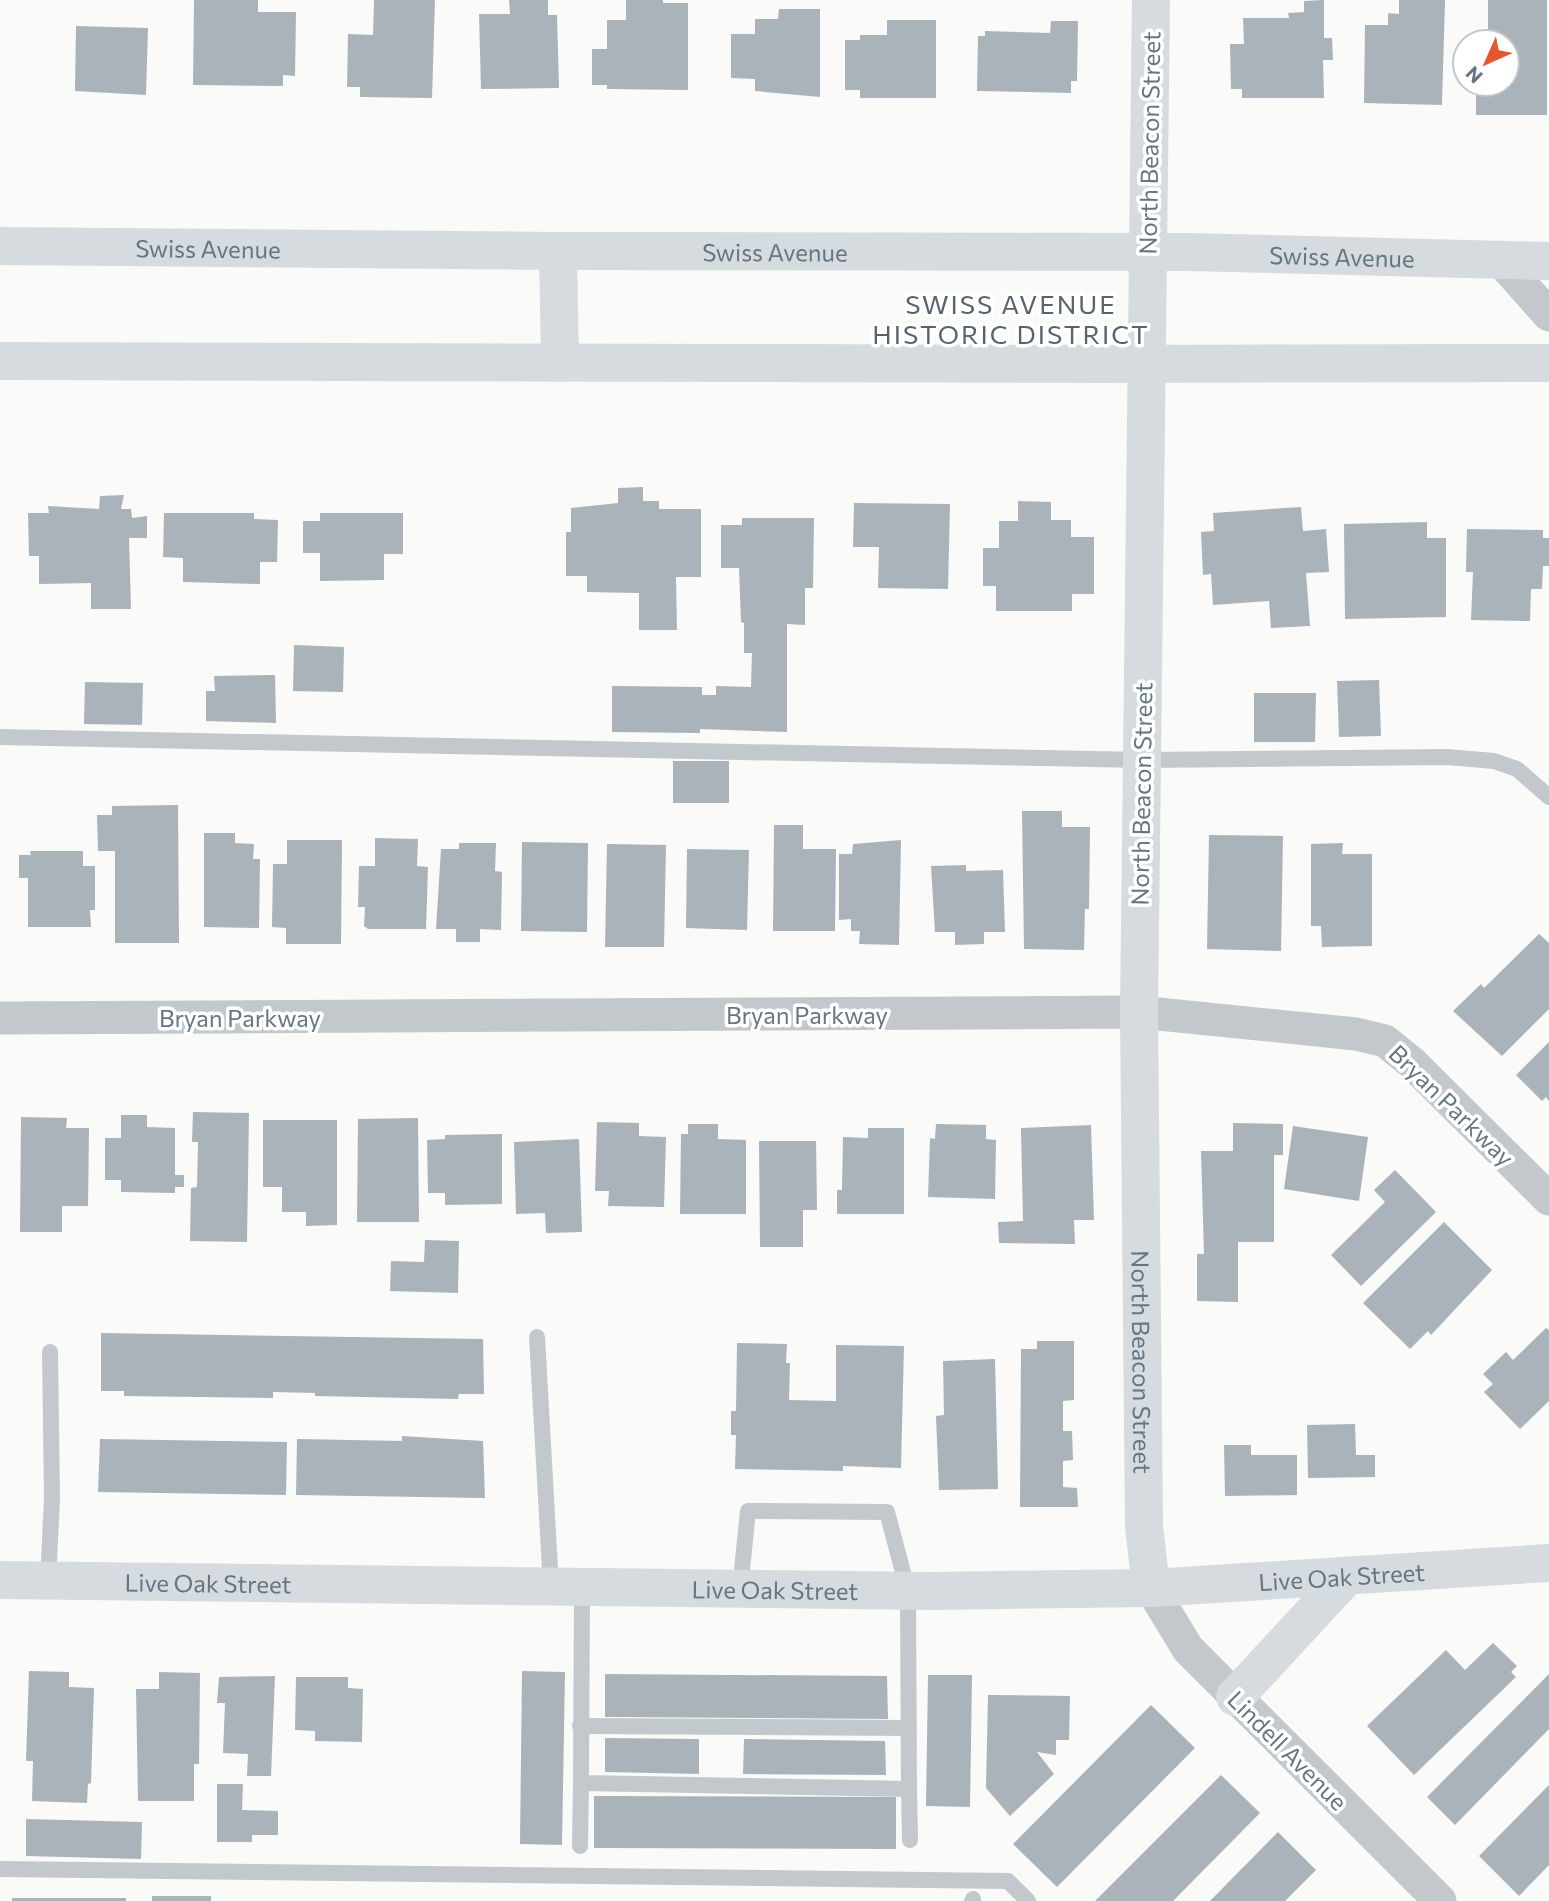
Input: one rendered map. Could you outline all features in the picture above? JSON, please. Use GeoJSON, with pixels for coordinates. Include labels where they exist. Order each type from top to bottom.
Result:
{"type":"FeatureCollection","features":[{"type":"Feature","properties":{"kind":"street","name":"North Beacon Street"},"geometry":{"type":"LineString","coordinates":[[1151,0],[1139,1012],[1144,1526],[1151,1588]]}},
{"type":"Feature","properties":{"kind":"street","name":"Swiss Avenue"},"geometry":{"type":"LineString","coordinates":[[0,246],[1148,253],[1549,261]]}},
{"type":"Feature","properties":{"kind":"street"},"geometry":{"type":"LineString","coordinates":[[558,251],[561,363]]}},
{"type":"Feature","properties":{"kind":"street"},"geometry":{"type":"LineString","coordinates":[[1501,261],[1549,315]]}},
{"type":"Feature","properties":{"kind":"street"},"geometry":{"type":"LineString","coordinates":[[0,361],[1549,363]]}},
{"type":"Feature","properties":{"kind":"street","name":"Bryan Parkway"},"geometry":{"type":"LineString","coordinates":[[0,1018],[1139,1012],[1356,1034],[1385,1041],[1411,1062],[1549,1199]]}},
{"type":"Feature","properties":{"kind":"street","name":"Live Oak Street"},"geometry":{"type":"LineString","coordinates":[[0,1580],[908,1591],[1151,1588],[1549,1563]]}},
{"type":"Feature","properties":{"kind":"street"},"geometry":{"type":"LineString","coordinates":[[1235,1697],[1346,1577]]}},
{"type":"Feature","properties":{"kind":"street","name":"Lindell Avenue"},"geometry":{"type":"LineString","coordinates":[[1151,1588],[1188,1649],[1440,1901]]}},
{"type":"Feature","properties":{"kind":"lane"},"geometry":{"type":"LineString","coordinates":[[0,737],[1142,760],[1459,758],[1494,761],[1517,769],[1549,797]]}},
{"type":"Feature","properties":{"kind":"lane"},"geometry":{"type":"LineString","coordinates":[[537,1336],[567,1587],[580,1726],[580,1846]]}},
{"type":"Feature","properties":{"kind":"lane"},"geometry":{"type":"LineString","coordinates":[[48,1581],[52,1499],[50,1352]]}},
{"type":"Feature","properties":{"kind":"lane"},"geometry":{"type":"LineString","coordinates":[[740,1589],[748,1511],[887,1512],[908,1591],[910,1840]]}},
{"type":"Feature","properties":{"kind":"lane"},"geometry":{"type":"LineString","coordinates":[[580,1726],[909,1728]]}},
{"type":"Feature","properties":{"kind":"lane"},"geometry":{"type":"LineString","coordinates":[[581,1783],[909,1789]]}},
{"type":"Feature","properties":{"kind":"lane"},"geometry":{"type":"LineString","coordinates":[[0,1869],[1008,1881],[1028,1901]]}},
{"type":"Feature","properties":{"kind":"building"},"geometry":{"type":"Polygon","coordinates":[[[194,0],[258,0],[258,12],[296,12],[295,76],[283,75],[283,86],[193,85],[194,0]]]}},
{"type":"Feature","properties":{"kind":"building"},"geometry":{"type":"Polygon","coordinates":[[[374,0],[435,0],[432,98],[360,97],[360,87],[347,87],[348,34],[373,35],[374,0]]]}},
{"type":"Feature","properties":{"kind":"building"},"geometry":{"type":"Polygon","coordinates":[[[509,0],[548,0],[548,15],[557,15],[559,88],[481,89],[479,14],[510,14],[509,0]]]}},
{"type":"Feature","properties":{"kind":"building"},"geometry":{"type":"Polygon","coordinates":[[[626,0],[688,3],[688,90],[607,89],[607,85],[592,85],[592,49],[607,49],[607,20],[626,20],[626,0]]]}},
{"type":"Feature","properties":{"kind":"building"},"geometry":{"type":"Polygon","coordinates":[[[1324,0],[1324,38],[1332,38],[1333,60],[1323,60],[1324,98],[1242,98],[1242,89],[1231,89],[1230,44],[1244,44],[1243,18],[1289,18],[1288,13],[1304,12],[1304,1],[1324,0]]]}},
{"type":"Feature","properties":{"kind":"building"},"geometry":{"type":"Polygon","coordinates":[[[1399,0],[1445,0],[1442,105],[1364,103],[1365,25],[1388,25],[1388,13],[1399,14],[1399,0]]]}},
{"type":"Feature","properties":{"kind":"building"},"geometry":{"type":"Polygon","coordinates":[[[1488,0],[1547,0],[1547,115],[1476,115],[1476,98],[1521,98],[1521,28],[1488,28],[1488,0]]]}},
{"type":"Feature","properties":{"kind":"building"},"geometry":{"type":"Polygon","coordinates":[[[779,9],[820,9],[820,97],[755,91],[755,79],[731,78],[731,34],[755,34],[755,19],[778,19],[779,9]]]}},
{"type":"Feature","properties":{"kind":"building"},"geometry":{"type":"Polygon","coordinates":[[[887,20],[936,20],[936,98],[860,98],[860,90],[845,90],[845,40],[860,40],[860,35],[887,35],[887,20]]]}},
{"type":"Feature","properties":{"kind":"building"},"geometry":{"type":"Polygon","coordinates":[[[1051,21],[1078,21],[1077,81],[1071,81],[1071,93],[977,91],[978,36],[985,36],[985,31],[1050,33],[1051,21]]]}},
{"type":"Feature","properties":{"kind":"building"},"geometry":{"type":"Polygon","coordinates":[[[76,26],[148,28],[146,95],[75,91],[76,26]]]}},
{"type":"Feature","properties":{"kind":"building"},"geometry":{"type":"Polygon","coordinates":[[[643,487],[643,501],[659,501],[659,509],[701,509],[701,577],[676,577],[677,630],[639,630],[639,593],[587,592],[587,576],[566,576],[566,532],[571,532],[571,508],[618,503],[618,488],[643,487]]]}},
{"type":"Feature","properties":{"kind":"building"},"geometry":{"type":"Polygon","coordinates":[[[124,495],[121,509],[131,509],[132,518],[147,516],[147,538],[129,538],[131,609],[91,609],[91,583],[39,584],[39,556],[29,556],[28,513],[49,513],[48,506],[99,509],[100,496],[124,495]]]}},
{"type":"Feature","properties":{"kind":"building"},"geometry":{"type":"Polygon","coordinates":[[[1018,501],[1051,502],[1051,520],[1071,520],[1071,537],[1094,537],[1094,594],[1072,594],[1072,611],[996,611],[996,586],[983,586],[983,548],[999,548],[999,521],[1018,521],[1018,501]]]}},
{"type":"Feature","properties":{"kind":"building"},"geometry":{"type":"Polygon","coordinates":[[[854,503],[950,504],[948,589],[878,588],[879,547],[853,547],[854,503]]]}},
{"type":"Feature","properties":{"kind":"building"},"geometry":{"type":"Polygon","coordinates":[[[1301,507],[1303,531],[1326,529],[1329,572],[1306,573],[1310,626],[1271,628],[1269,601],[1213,605],[1211,574],[1203,575],[1201,532],[1214,531],[1213,513],[1301,507]]]}},
{"type":"Feature","properties":{"kind":"building"},"geometry":{"type":"Polygon","coordinates":[[[164,513],[254,513],[254,519],[278,520],[277,562],[260,562],[260,584],[183,582],[183,558],[163,557],[164,513]]]}},
{"type":"Feature","properties":{"kind":"building"},"geometry":{"type":"Polygon","coordinates":[[[320,513],[403,513],[403,554],[384,554],[384,580],[320,581],[320,553],[303,553],[303,521],[320,521],[320,513]]]}},
{"type":"Feature","properties":{"kind":"building"},"geometry":{"type":"Polygon","coordinates":[[[742,518],[814,518],[813,588],[805,588],[805,625],[787,624],[787,732],[700,729],[700,733],[612,732],[612,686],[702,687],[702,695],[716,695],[716,686],[751,687],[752,653],[744,653],[739,568],[721,568],[721,525],[742,525],[742,518]]]}},
{"type":"Feature","properties":{"kind":"building"},"geometry":{"type":"Polygon","coordinates":[[[1427,522],[1427,538],[1446,538],[1446,617],[1345,619],[1344,524],[1427,522]]]}},
{"type":"Feature","properties":{"kind":"building"},"geometry":{"type":"Polygon","coordinates":[[[1467,529],[1543,530],[1543,538],[1549,538],[1549,566],[1543,566],[1542,589],[1531,589],[1530,621],[1471,620],[1473,572],[1466,572],[1467,529]]]}},
{"type":"Feature","properties":{"kind":"building"},"geometry":{"type":"Polygon","coordinates":[[[294,645],[344,647],[343,692],[293,691],[294,645]]]}},
{"type":"Feature","properties":{"kind":"building"},"geometry":{"type":"Polygon","coordinates":[[[275,675],[276,723],[206,721],[206,691],[215,691],[214,676],[275,675]]]}},
{"type":"Feature","properties":{"kind":"building"},"geometry":{"type":"Polygon","coordinates":[[[1379,680],[1381,736],[1339,737],[1337,681],[1379,680]]]}},
{"type":"Feature","properties":{"kind":"building"},"geometry":{"type":"Polygon","coordinates":[[[85,682],[143,683],[142,725],[84,724],[85,682]]]}},
{"type":"Feature","properties":{"kind":"building"},"geometry":{"type":"Polygon","coordinates":[[[1254,693],[1316,693],[1315,742],[1254,742],[1254,693]]]}},
{"type":"Feature","properties":{"kind":"building"},"geometry":{"type":"Polygon","coordinates":[[[673,761],[729,761],[729,803],[673,803],[673,761]]]}},
{"type":"Feature","properties":{"kind":"building"},"geometry":{"type":"Polygon","coordinates":[[[178,805],[179,943],[115,943],[115,851],[98,851],[97,815],[112,815],[112,806],[178,805]]]}},
{"type":"Feature","properties":{"kind":"building"},"geometry":{"type":"Polygon","coordinates":[[[1022,811],[1062,811],[1062,827],[1090,827],[1089,909],[1085,909],[1084,950],[1024,949],[1022,811]]]}},
{"type":"Feature","properties":{"kind":"building"},"geometry":{"type":"Polygon","coordinates":[[[774,825],[803,825],[803,849],[836,849],[835,931],[773,931],[774,825]]]}},
{"type":"Feature","properties":{"kind":"building"},"geometry":{"type":"Polygon","coordinates":[[[204,833],[235,833],[235,843],[254,844],[253,859],[260,859],[259,928],[204,927],[204,833]]]}},
{"type":"Feature","properties":{"kind":"building"},"geometry":{"type":"Polygon","coordinates":[[[1209,835],[1283,836],[1281,951],[1207,949],[1209,835]]]}},
{"type":"Feature","properties":{"kind":"building"},"geometry":{"type":"Polygon","coordinates":[[[375,838],[418,839],[417,866],[428,867],[426,929],[368,929],[364,926],[365,907],[358,907],[359,866],[375,866],[375,838]]]}},
{"type":"Feature","properties":{"kind":"building"},"geometry":{"type":"Polygon","coordinates":[[[287,840],[342,840],[341,944],[286,944],[286,928],[272,927],[273,864],[287,864],[287,840]]]}},
{"type":"Feature","properties":{"kind":"building"},"geometry":{"type":"Polygon","coordinates":[[[901,840],[899,945],[859,944],[860,931],[851,931],[851,919],[839,920],[839,854],[852,854],[853,844],[901,840]]]}},
{"type":"Feature","properties":{"kind":"building"},"geometry":{"type":"Polygon","coordinates":[[[522,842],[588,843],[587,932],[521,931],[522,842]]]}},
{"type":"Feature","properties":{"kind":"building"},"geometry":{"type":"Polygon","coordinates":[[[459,843],[496,843],[495,871],[502,872],[501,930],[480,929],[480,942],[456,942],[456,929],[436,929],[441,849],[459,849],[459,843]]]}},
{"type":"Feature","properties":{"kind":"building"},"geometry":{"type":"Polygon","coordinates":[[[1343,843],[1342,854],[1372,854],[1372,946],[1322,947],[1321,926],[1311,926],[1311,844],[1343,843]]]}},
{"type":"Feature","properties":{"kind":"building"},"geometry":{"type":"Polygon","coordinates":[[[607,844],[666,845],[664,947],[605,947],[607,844]]]}},
{"type":"Feature","properties":{"kind":"building"},"geometry":{"type":"Polygon","coordinates":[[[687,849],[749,850],[747,930],[686,928],[687,849]]]}},
{"type":"Feature","properties":{"kind":"building"},"geometry":{"type":"Polygon","coordinates":[[[30,851],[83,851],[83,866],[95,866],[95,910],[90,910],[91,927],[28,927],[28,878],[19,878],[19,855],[31,855],[30,851]]]}},
{"type":"Feature","properties":{"kind":"building"},"geometry":{"type":"Polygon","coordinates":[[[966,865],[966,871],[1003,870],[1005,932],[984,932],[984,944],[955,945],[955,932],[935,932],[931,866],[966,865]]]}},
{"type":"Feature","properties":{"kind":"building"},"geometry":{"type":"Polygon","coordinates":[[[1539,934],[1549,943],[1549,1009],[1502,1056],[1453,1011],[1481,984],[1484,988],[1539,934]]]}},
{"type":"Feature","properties":{"kind":"building"},"geometry":{"type":"Polygon","coordinates":[[[1549,1042],[1549,1101],[1546,1097],[1542,1101],[1516,1075],[1549,1042]]]}},
{"type":"Feature","properties":{"kind":"building"},"geometry":{"type":"Polygon","coordinates":[[[193,1112],[249,1113],[247,1242],[190,1241],[191,1188],[197,1187],[198,1142],[192,1142],[193,1112]]]}},
{"type":"Feature","properties":{"kind":"building"},"geometry":{"type":"Polygon","coordinates":[[[121,1115],[147,1115],[147,1127],[175,1128],[175,1175],[184,1175],[184,1187],[175,1187],[175,1193],[121,1192],[121,1180],[105,1180],[105,1138],[121,1138],[121,1115]]]}},
{"type":"Feature","properties":{"kind":"building"},"geometry":{"type":"Polygon","coordinates":[[[21,1117],[67,1118],[66,1128],[89,1128],[88,1206],[62,1206],[62,1232],[20,1232],[21,1117]]]}},
{"type":"Feature","properties":{"kind":"building"},"geometry":{"type":"Polygon","coordinates":[[[418,1118],[419,1222],[357,1222],[358,1119],[418,1118]]]}},
{"type":"Feature","properties":{"kind":"building"},"geometry":{"type":"Polygon","coordinates":[[[263,1120],[337,1120],[337,1225],[306,1226],[306,1212],[282,1212],[282,1187],[263,1187],[263,1120]]]}},
{"type":"Feature","properties":{"kind":"building"},"geometry":{"type":"Polygon","coordinates":[[[597,1122],[639,1123],[639,1136],[666,1137],[664,1207],[608,1206],[609,1191],[595,1191],[597,1122]]]}},
{"type":"Feature","properties":{"kind":"building"},"geometry":{"type":"Polygon","coordinates":[[[1233,1123],[1283,1124],[1283,1155],[1274,1155],[1274,1242],[1238,1242],[1238,1302],[1197,1301],[1197,1254],[1204,1254],[1201,1151],[1233,1151],[1233,1123]]]}},
{"type":"Feature","properties":{"kind":"building"},"geometry":{"type":"Polygon","coordinates":[[[688,1124],[718,1124],[718,1139],[746,1140],[746,1214],[680,1214],[681,1134],[688,1134],[688,1124]]]}},
{"type":"Feature","properties":{"kind":"building"},"geometry":{"type":"Polygon","coordinates":[[[936,1124],[986,1125],[986,1139],[996,1140],[995,1199],[928,1197],[930,1138],[935,1139],[936,1124]]]}},
{"type":"Feature","properties":{"kind":"building"},"geometry":{"type":"Polygon","coordinates":[[[1091,1125],[1094,1220],[1074,1220],[1075,1244],[999,1243],[998,1222],[1023,1221],[1021,1128],[1091,1125]]]}},
{"type":"Feature","properties":{"kind":"building"},"geometry":{"type":"Polygon","coordinates":[[[1293,1126],[1368,1137],[1359,1201],[1284,1189],[1293,1126]]]}},
{"type":"Feature","properties":{"kind":"building"},"geometry":{"type":"Polygon","coordinates":[[[868,1128],[904,1128],[904,1214],[837,1214],[837,1190],[842,1190],[843,1137],[868,1138],[868,1128]]]}},
{"type":"Feature","properties":{"kind":"building"},"geometry":{"type":"Polygon","coordinates":[[[502,1134],[502,1204],[445,1205],[445,1193],[428,1193],[427,1140],[445,1139],[445,1135],[502,1134]]]}},
{"type":"Feature","properties":{"kind":"building"},"geometry":{"type":"Polygon","coordinates":[[[579,1139],[582,1232],[546,1233],[545,1213],[516,1214],[514,1142],[579,1139]]]}},
{"type":"Feature","properties":{"kind":"building"},"geometry":{"type":"Polygon","coordinates":[[[759,1141],[816,1141],[817,1210],[803,1210],[803,1247],[760,1247],[759,1141]]]}},
{"type":"Feature","properties":{"kind":"building"},"geometry":{"type":"Polygon","coordinates":[[[1395,1170],[1436,1212],[1361,1286],[1331,1255],[1385,1202],[1374,1190],[1395,1170]]]}},
{"type":"Feature","properties":{"kind":"building"},"geometry":{"type":"Polygon","coordinates":[[[1444,1222],[1492,1270],[1431,1335],[1428,1331],[1410,1349],[1363,1303],[1444,1222]]]}},
{"type":"Feature","properties":{"kind":"building"},"geometry":{"type":"Polygon","coordinates":[[[425,1240],[459,1241],[458,1293],[390,1291],[391,1261],[424,1262],[425,1240]]]}},
{"type":"Feature","properties":{"kind":"building"},"geometry":{"type":"Polygon","coordinates":[[[1546,1328],[1549,1330],[1549,1401],[1520,1429],[1484,1392],[1493,1384],[1483,1374],[1506,1352],[1513,1360],[1546,1328]]]}},
{"type":"Feature","properties":{"kind":"building"},"geometry":{"type":"Polygon","coordinates":[[[101,1333],[483,1339],[484,1394],[459,1394],[458,1399],[315,1396],[315,1393],[273,1392],[273,1398],[124,1396],[124,1391],[101,1391],[101,1333]]]}},
{"type":"Feature","properties":{"kind":"building"},"geometry":{"type":"Polygon","coordinates":[[[1037,1341],[1074,1341],[1074,1400],[1063,1401],[1063,1431],[1072,1431],[1073,1460],[1063,1461],[1063,1487],[1077,1488],[1078,1507],[1020,1507],[1021,1349],[1037,1349],[1037,1341]]]}},
{"type":"Feature","properties":{"kind":"building"},"geometry":{"type":"Polygon","coordinates":[[[737,1343],[787,1344],[786,1363],[790,1363],[789,1400],[836,1401],[836,1345],[904,1346],[901,1468],[843,1466],[843,1471],[735,1469],[736,1435],[731,1435],[731,1411],[736,1411],[737,1343]]]}},
{"type":"Feature","properties":{"kind":"building"},"geometry":{"type":"Polygon","coordinates":[[[995,1359],[998,1489],[939,1490],[936,1416],[944,1415],[943,1361],[995,1359]]]}},
{"type":"Feature","properties":{"kind":"building"},"geometry":{"type":"Polygon","coordinates":[[[1355,1424],[1356,1455],[1375,1455],[1375,1477],[1308,1478],[1307,1425],[1355,1424]]]}},
{"type":"Feature","properties":{"kind":"building"},"geometry":{"type":"Polygon","coordinates":[[[402,1436],[483,1441],[485,1498],[296,1495],[297,1439],[402,1441],[402,1436]]]}},
{"type":"Feature","properties":{"kind":"building"},"geometry":{"type":"Polygon","coordinates":[[[100,1439],[287,1442],[286,1495],[98,1492],[100,1439]]]}},
{"type":"Feature","properties":{"kind":"building"},"geometry":{"type":"Polygon","coordinates":[[[1224,1445],[1251,1445],[1251,1455],[1297,1455],[1297,1495],[1225,1496],[1224,1445]]]}},
{"type":"Feature","properties":{"kind":"building"},"geometry":{"type":"Polygon","coordinates":[[[1493,1643],[1517,1666],[1511,1672],[1516,1677],[1414,1775],[1367,1726],[1446,1650],[1465,1670],[1493,1643]]]}},
{"type":"Feature","properties":{"kind":"building"},"geometry":{"type":"Polygon","coordinates":[[[29,1671],[69,1672],[69,1687],[94,1688],[91,1783],[88,1784],[87,1803],[32,1801],[33,1761],[26,1761],[29,1671]]]}},
{"type":"Feature","properties":{"kind":"building"},"geometry":{"type":"Polygon","coordinates":[[[522,1671],[565,1672],[562,1845],[520,1844],[522,1671]]]}},
{"type":"Feature","properties":{"kind":"building"},"geometry":{"type":"Polygon","coordinates":[[[159,1672],[200,1673],[199,1764],[194,1764],[194,1801],[138,1801],[136,1689],[159,1689],[159,1672]]]}},
{"type":"Feature","properties":{"kind":"building"},"geometry":{"type":"Polygon","coordinates":[[[605,1674],[887,1676],[888,1719],[605,1717],[605,1674]]]}},
{"type":"Feature","properties":{"kind":"building"},"geometry":{"type":"Polygon","coordinates":[[[1549,1674],[1549,1729],[1455,1825],[1427,1797],[1549,1674]]]}},
{"type":"Feature","properties":{"kind":"building"},"geometry":{"type":"Polygon","coordinates":[[[928,1675],[972,1675],[970,1807],[926,1806],[928,1675]]]}},
{"type":"Feature","properties":{"kind":"building"},"geometry":{"type":"Polygon","coordinates":[[[275,1676],[271,1776],[247,1776],[248,1754],[223,1753],[225,1703],[217,1703],[219,1677],[275,1676]]]}},
{"type":"Feature","properties":{"kind":"building"},"geometry":{"type":"Polygon","coordinates":[[[296,1677],[348,1677],[348,1688],[363,1689],[362,1742],[315,1741],[315,1731],[295,1730],[296,1677]]]}},
{"type":"Feature","properties":{"kind":"building"},"geometry":{"type":"Polygon","coordinates":[[[988,1695],[1070,1696],[1069,1740],[1056,1740],[1056,1755],[1037,1752],[1054,1774],[1010,1816],[986,1788],[988,1695]]]}},
{"type":"Feature","properties":{"kind":"building"},"geometry":{"type":"Polygon","coordinates":[[[1151,1705],[1195,1748],[1057,1887],[1013,1844],[1151,1705]]]}},
{"type":"Feature","properties":{"kind":"building"},"geometry":{"type":"Polygon","coordinates":[[[605,1738],[699,1739],[699,1774],[605,1772],[605,1738]]]}},
{"type":"Feature","properties":{"kind":"building"},"geometry":{"type":"Polygon","coordinates":[[[744,1739],[885,1741],[886,1775],[743,1774],[744,1739]]]}},
{"type":"Feature","properties":{"kind":"building"},"geometry":{"type":"Polygon","coordinates":[[[1221,1775],[1260,1813],[1173,1901],[1095,1901],[1221,1775]]]}},
{"type":"Feature","properties":{"kind":"building"},"geometry":{"type":"Polygon","coordinates":[[[217,1784],[243,1784],[242,1810],[278,1811],[278,1835],[252,1835],[252,1842],[217,1842],[217,1784]]]}},
{"type":"Feature","properties":{"kind":"building"},"geometry":{"type":"Polygon","coordinates":[[[1549,1785],[1549,1865],[1519,1896],[1479,1856],[1549,1785]]]}},
{"type":"Feature","properties":{"kind":"building"},"geometry":{"type":"Polygon","coordinates":[[[594,1796],[896,1797],[896,1849],[594,1848],[594,1796]]]}},
{"type":"Feature","properties":{"kind":"building"},"geometry":{"type":"Polygon","coordinates":[[[26,1819],[142,1822],[141,1859],[26,1856],[26,1819]]]}},
{"type":"Feature","properties":{"kind":"building"},"geometry":{"type":"Polygon","coordinates":[[[1278,1832],[1316,1870],[1285,1901],[1210,1901],[1278,1832]]]}},
{"type":"Feature","properties":{"kind":"building"},"geometry":{"type":"Polygon","coordinates":[[[152,1896],[211,1896],[211,1901],[152,1901],[152,1896]]]}},
{"type":"Feature","properties":{"kind":"building"},"geometry":{"type":"Polygon","coordinates":[[[12,1898],[126,1898],[126,1901],[12,1901],[12,1898]]]}},
{"type":"Feature","properties":{"kind":"district","name":"SWISS AVENUE HISTORIC DISTRICT"},"geometry":{"type":"Point","coordinates":[1011,318]}}]}
